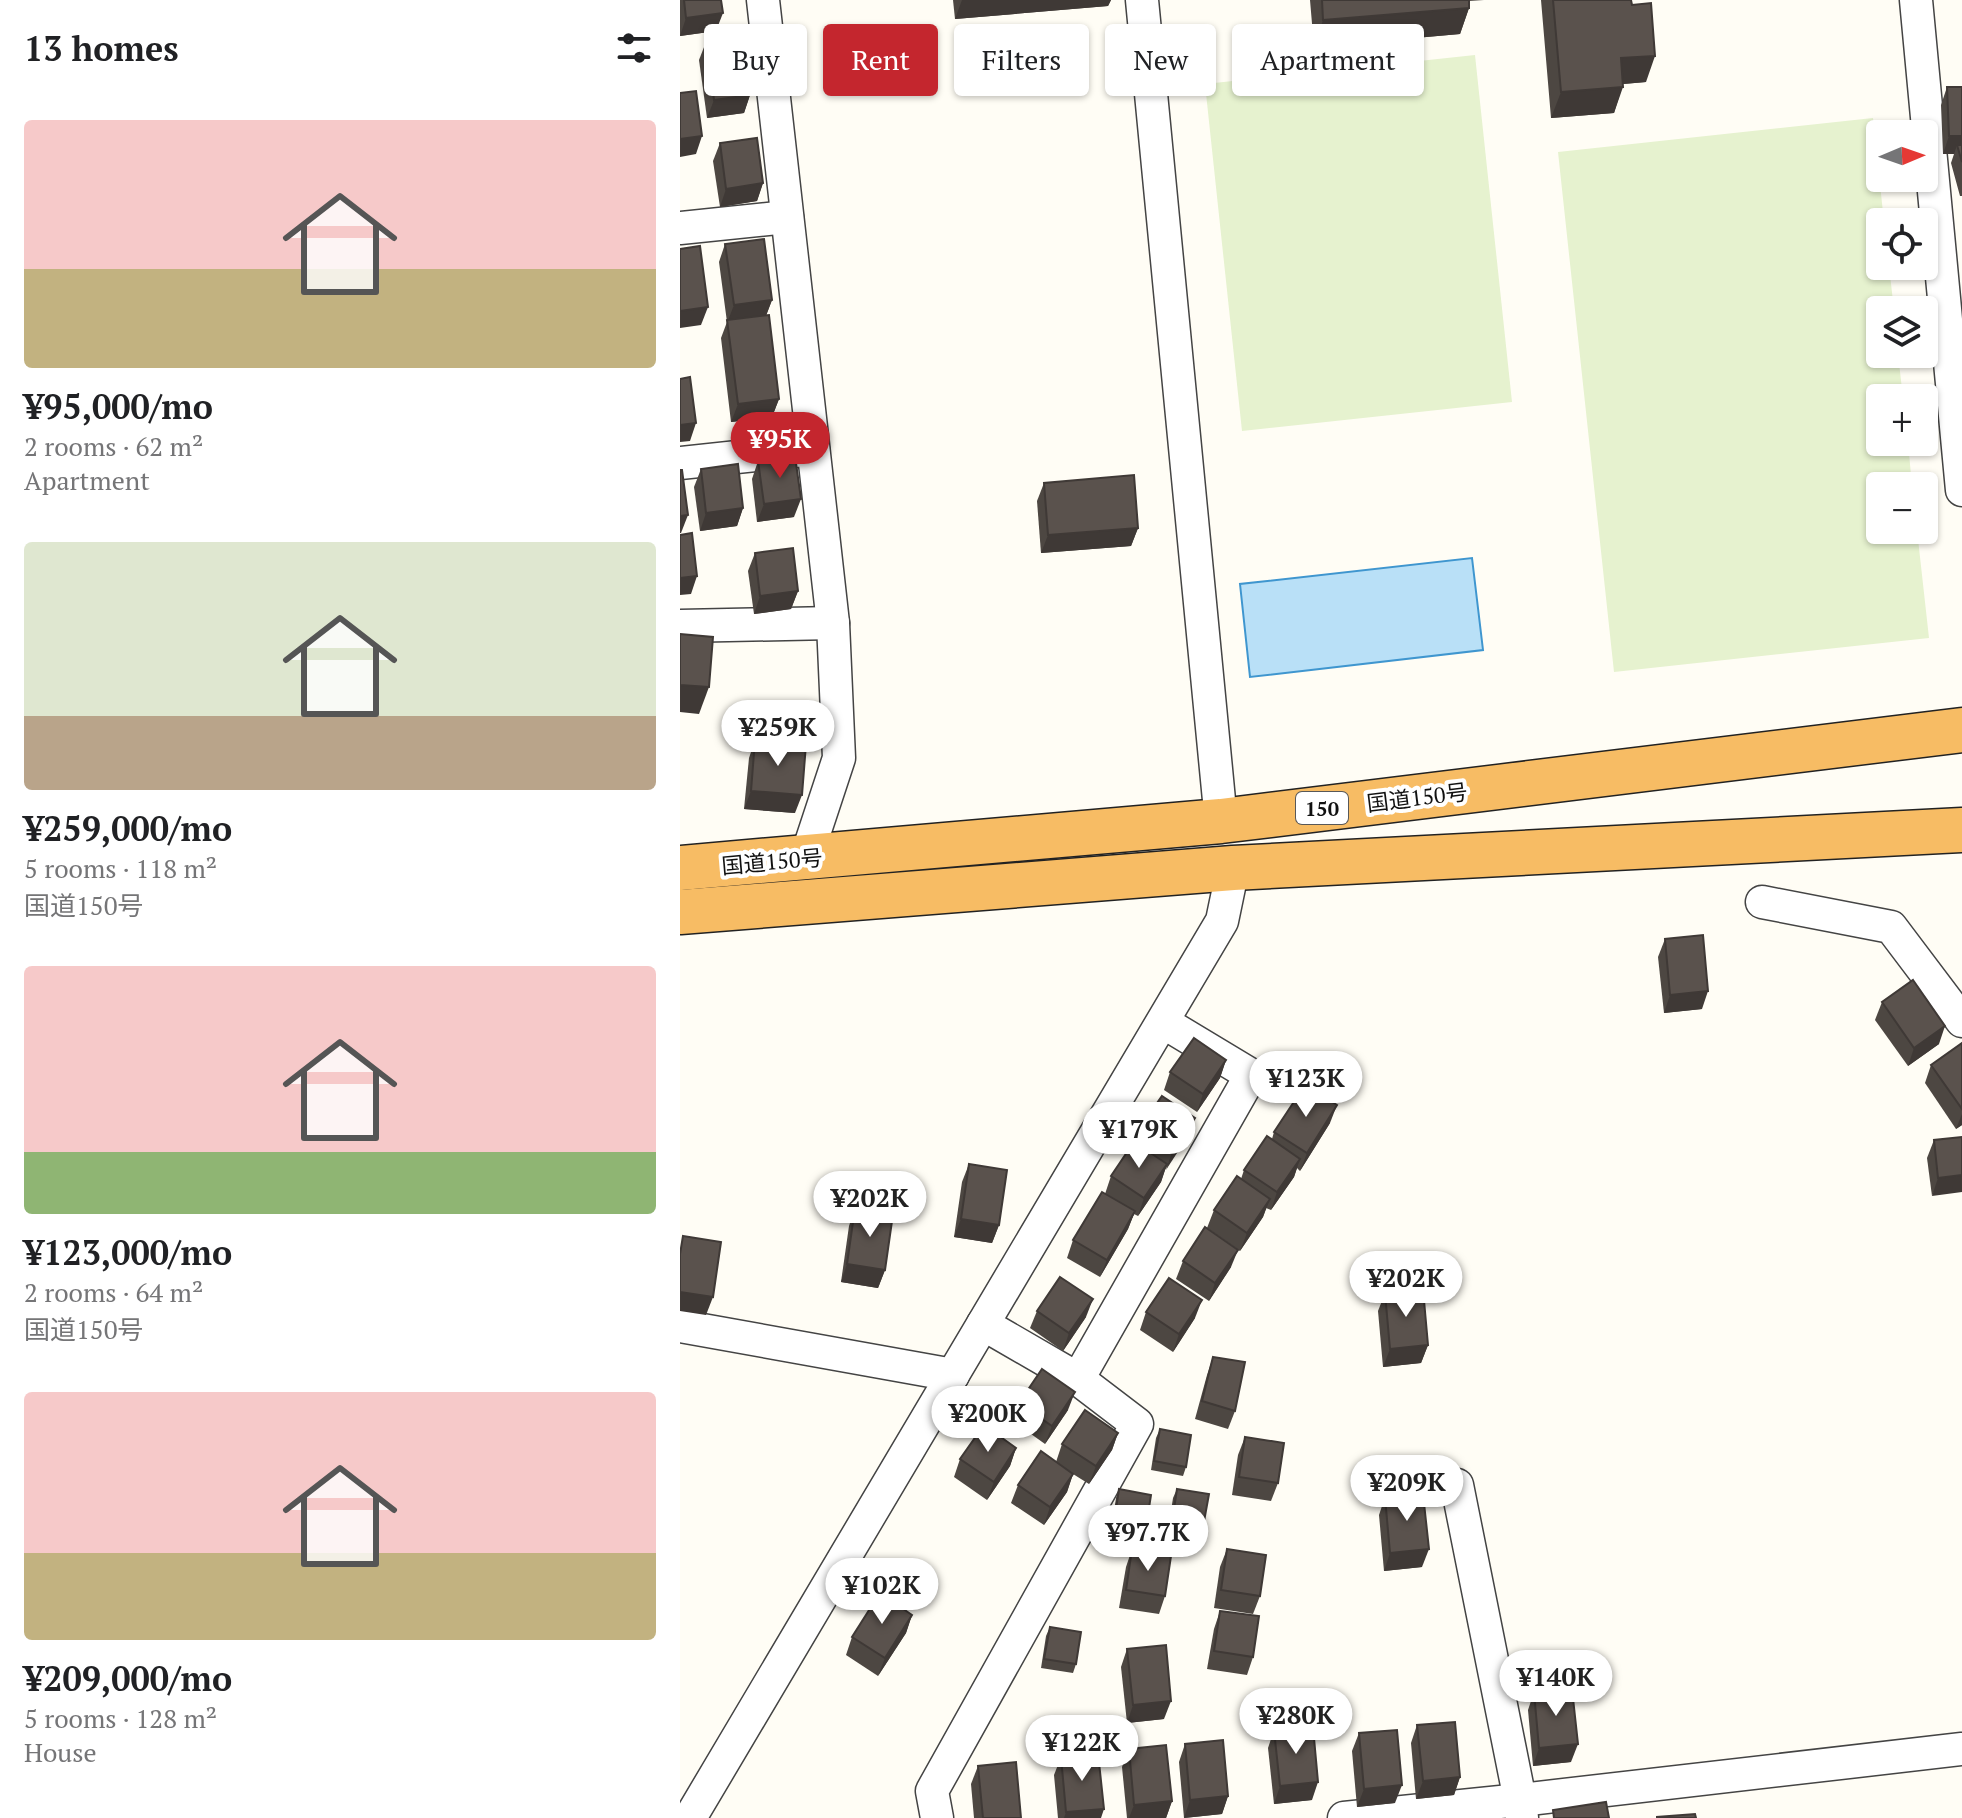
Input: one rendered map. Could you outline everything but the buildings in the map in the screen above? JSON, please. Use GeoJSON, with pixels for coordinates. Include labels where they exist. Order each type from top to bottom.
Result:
{"type":"FeatureCollection","features":[{"type":"Feature","properties":{"kind":"highway","name":"国道150号"},"geometry":{"type":"LineString","coordinates":[[680,868],[1221,821],[1962,730]]}},
{"type":"Feature","properties":{"kind":"highway","name":"国道150号"},"geometry":{"type":"LineString","coordinates":[[680,912],[1233,868],[1962,830]]}},
{"type":"Feature","properties":{"kind":"street"},"geometry":{"type":"LineString","coordinates":[[763,0],[833,623],[839,758],[806,858]]}},
{"type":"Feature","properties":{"kind":"street"},"geometry":{"type":"LineString","coordinates":[[1142,0],[1221,821]]}},
{"type":"Feature","properties":{"kind":"street"},"geometry":{"type":"LineString","coordinates":[[1916,0],[1961,479]]}},
{"type":"Feature","properties":{"kind":"street"},"geometry":{"type":"LineString","coordinates":[[680,228],[787,217]]}},
{"type":"Feature","properties":{"kind":"street"},"geometry":{"type":"LineString","coordinates":[[680,463],[813,449]]}},
{"type":"Feature","properties":{"kind":"street"},"geometry":{"type":"LineString","coordinates":[[680,626],[833,623]]}},
{"type":"Feature","properties":{"kind":"street"},"geometry":{"type":"LineString","coordinates":[[690,1818],[1222,921],[1233,868]]}},
{"type":"Feature","properties":{"kind":"street"},"geometry":{"type":"LineString","coordinates":[[1762,902],[1891,927],[1962,1021]]}},
{"type":"Feature","properties":{"kind":"street"},"geometry":{"type":"LineString","coordinates":[[1078,1379],[1251,1075],[1163,1022]]}},
{"type":"Feature","properties":{"kind":"street"},"geometry":{"type":"LineString","coordinates":[[937,1818],[932,1791],[1137,1424],[1078,1379],[983,1324]]}},
{"type":"Feature","properties":{"kind":"street"},"geometry":{"type":"LineString","coordinates":[[680,1326],[953,1375]]}},
{"type":"Feature","properties":{"kind":"street"},"geometry":{"type":"LineString","coordinates":[[1457,1485],[1521,1809]]}},
{"type":"Feature","properties":{"kind":"street"},"geometry":{"type":"LineString","coordinates":[[1344,1818],[1521,1809],[1962,1749]]}},
{"type":"Feature","properties":{"kind":"green space"},"geometry":{"type":"Polygon","coordinates":[[[1475,55],[1512,402],[1242,431],[1206,96],[1216,96],[1216,83],[1232,81],[1232,96],[1424,96],[1424,60],[1475,55]]]}},
{"type":"Feature","properties":{"kind":"green space"},"geometry":{"type":"Polygon","coordinates":[[[1873,118],[1866,120],[1866,192],[1881,192],[1883,208],[1866,208],[1866,280],[1891,280],[1892,296],[1866,296],[1866,368],[1900,368],[1901,384],[1866,384],[1866,456],[1909,456],[1911,472],[1866,472],[1866,544],[1919,544],[1929,638],[1614,672],[1558,152],[1873,118]]]}},
{"type":"Feature","properties":{"kind":"water"},"geometry":{"type":"Polygon","coordinates":[[[1472,558],[1483,650],[1250,677],[1240,584],[1472,558]]]}}]}
